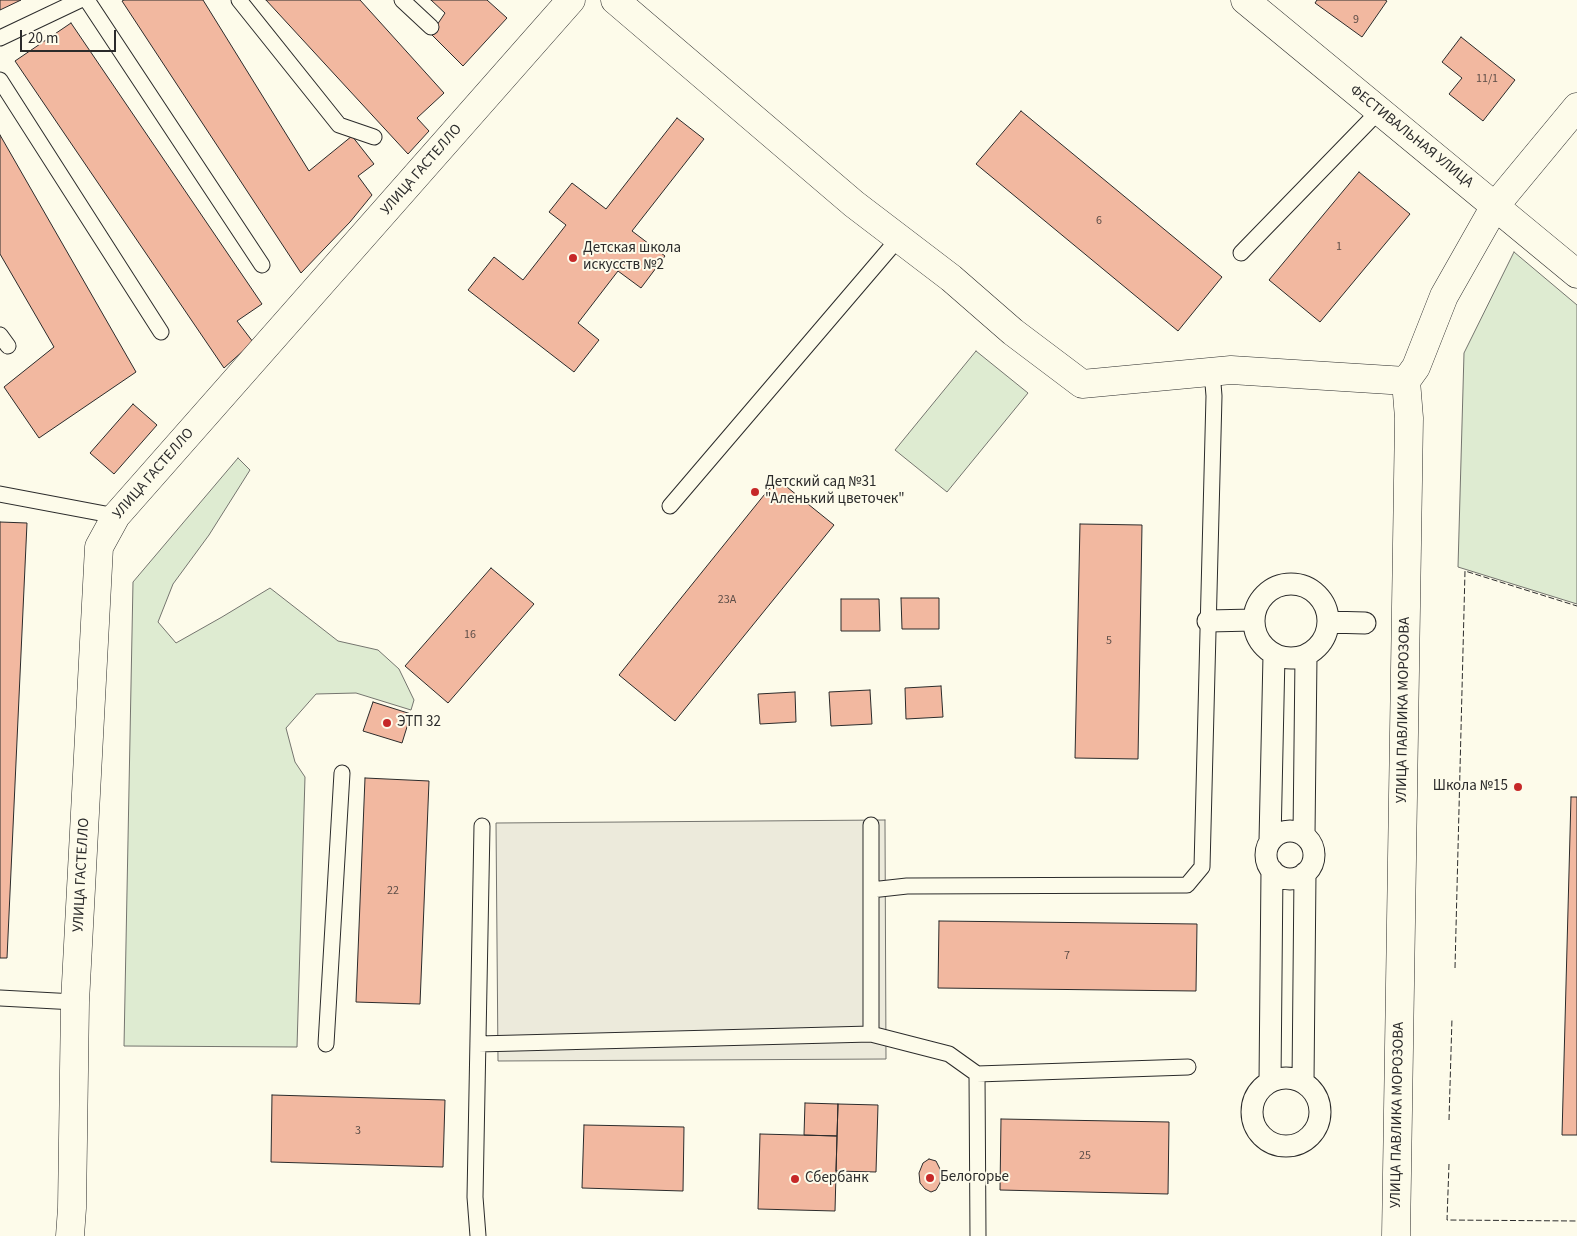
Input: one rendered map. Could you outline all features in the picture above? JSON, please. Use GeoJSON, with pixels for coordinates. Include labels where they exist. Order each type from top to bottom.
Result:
{"type":"FeatureCollection","features":[{"type":"Feature","properties":{"kind":"street"},"geometry":{"type":"LineString","coordinates":[[615,0],[854,204],[951,278],[1013,332],[1082,384],[1231,370],[1406,381],[1416,368],[1444,296],[1495,206],[1577,107]]}},
{"type":"Feature","properties":{"kind":"street","name":"ФЕСТИВАЛЬНАЯ УЛИЦА"},"geometry":{"type":"LineString","coordinates":[[1245,0],[1577,274]]}},
{"type":"Feature","properties":{"kind":"street","name":"УЛИЦА ГАСТЕЛЛО"},"geometry":{"type":"LineString","coordinates":[[70,1236],[73,1198],[75,1002],[99,547],[116,516],[569,1]]}},
{"type":"Feature","properties":{"kind":"street","name":"УЛИЦА ПАВЛИКА МОРОЗОВА"},"geometry":{"type":"LineString","coordinates":[[1396,1236],[1409,418],[1406,381]]}},
{"type":"Feature","properties":{"kind":"street"},"geometry":{"type":"LineString","coordinates":[[1292,584],[1309,588],[1321,599],[1328,614],[1328,631],[1320,646],[1306,656],[1290,659],[1274,655],[1261,644],[1254,629],[1254,620],[1255,612],[1262,597],[1276,587],[1292,584]]}},
{"type":"Feature","properties":{"kind":"street"},"geometry":{"type":"LineString","coordinates":[[1208,621],[1254,620]]}},
{"type":"Feature","properties":{"kind":"street"},"geometry":{"type":"LineString","coordinates":[[1328,622],[1365,623]]}},
{"type":"Feature","properties":{"kind":"street"},"geometry":{"type":"LineString","coordinates":[[1270,841],[1274,655]]}},
{"type":"Feature","properties":{"kind":"street"},"geometry":{"type":"LineString","coordinates":[[1304,836],[1306,656]]}},
{"type":"Feature","properties":{"kind":"street"},"geometry":{"type":"LineString","coordinates":[[1286,831],[1304,836],[1310,842],[1314,851],[1309,869],[1302,875],[1294,878],[1284,878],[1276,874],[1266,859],[1266,849],[1270,841],[1286,831]]}},
{"type":"Feature","properties":{"kind":"street"},"geometry":{"type":"LineString","coordinates":[[1270,1082],[1272,870]]}},
{"type":"Feature","properties":{"kind":"street"},"geometry":{"type":"LineString","coordinates":[[1303,1082],[1305,872]]}},
{"type":"Feature","properties":{"kind":"street"},"geometry":{"type":"LineString","coordinates":[[1279,1078],[1290,1078],[1303,1082],[1316,1094],[1319,1104],[1320,1115],[1317,1125],[1311,1134],[1303,1141],[1293,1145],[1283,1145],[1263,1137],[1256,1128],[1252,1108],[1255,1098],[1261,1089],[1279,1078]]}},
{"type":"Feature","properties":{"kind":"lane"},"geometry":{"type":"LineString","coordinates":[[0,38],[80,0]]}},
{"type":"Feature","properties":{"kind":"lane"},"geometry":{"type":"LineString","coordinates":[[87,0],[262,265]]}},
{"type":"Feature","properties":{"kind":"lane"},"geometry":{"type":"LineString","coordinates":[[239,0],[339,125],[374,137]]}},
{"type":"Feature","properties":{"kind":"lane"},"geometry":{"type":"LineString","coordinates":[[402,0],[431,27]]}},
{"type":"Feature","properties":{"kind":"lane"},"geometry":{"type":"LineString","coordinates":[[0,80],[161,332]]}},
{"type":"Feature","properties":{"kind":"lane"},"geometry":{"type":"LineString","coordinates":[[1241,253],[1379,110]]}},
{"type":"Feature","properties":{"kind":"lane"},"geometry":{"type":"LineString","coordinates":[[670,506],[898,239]]}},
{"type":"Feature","properties":{"kind":"lane"},"geometry":{"type":"LineString","coordinates":[[870,890],[907,886],[1187,886],[1202,867],[1214,396],[1212,371]]}},
{"type":"Feature","properties":{"kind":"lane"},"geometry":{"type":"LineString","coordinates":[[0,494],[116,516]]}},
{"type":"Feature","properties":{"kind":"lane"},"geometry":{"type":"LineString","coordinates":[[326,1044],[342,773]]}},
{"type":"Feature","properties":{"kind":"lane"},"geometry":{"type":"LineString","coordinates":[[871,825],[871,1034]]}},
{"type":"Feature","properties":{"kind":"lane"},"geometry":{"type":"LineString","coordinates":[[478,1236],[475,1197],[482,826]]}},
{"type":"Feature","properties":{"kind":"lane"},"geometry":{"type":"LineString","coordinates":[[0,998],[75,1002]]}},
{"type":"Feature","properties":{"kind":"lane"},"geometry":{"type":"LineString","coordinates":[[478,1044],[871,1034],[949,1054],[977,1074],[1188,1067]]}},
{"type":"Feature","properties":{"kind":"lane"},"geometry":{"type":"LineString","coordinates":[[977,1074],[978,1236]]}},
{"type":"Feature","properties":{"kind":"green space"},"geometry":{"type":"Polygon","coordinates":[[[1514,252],[1577,305],[1577,604],[1458,567],[1464,353],[1514,252]]]}},
{"type":"Feature","properties":{"kind":"green space"},"geometry":{"type":"Polygon","coordinates":[[[976,351],[1028,393],[947,492],[895,450],[976,351]]]}},
{"type":"Feature","properties":{"kind":"green space"},"geometry":{"type":"Polygon","coordinates":[[[238,458],[250,470],[209,535],[173,584],[158,622],[176,643],[270,588],[338,641],[378,650],[399,669],[414,700],[411,710],[356,693],[316,694],[286,728],[295,762],[305,777],[297,1047],[124,1046],[133,582],[238,458]]]}},
{"type":"Feature","properties":{"kind":"shaded area"},"geometry":{"type":"Polygon","coordinates":[[[885,820],[886,1059],[498,1061],[496,823],[885,820]]]}},
{"type":"Feature","properties":{"kind":"building"},"geometry":{"type":"Polygon","coordinates":[[[0,0],[21,0],[0,10],[0,0]]]}},
{"type":"Feature","properties":{"kind":"building"},"geometry":{"type":"Polygon","coordinates":[[[203,0],[309,171],[352,136],[374,164],[358,176],[372,195],[350,222],[301,273],[122,1],[203,0]]]}},
{"type":"Feature","properties":{"kind":"building"},"geometry":{"type":"Polygon","coordinates":[[[266,0],[360,0],[444,93],[417,118],[429,131],[408,154],[266,0]]]}},
{"type":"Feature","properties":{"kind":"building"},"geometry":{"type":"Polygon","coordinates":[[[431,0],[487,0],[507,18],[463,66],[431,34],[445,13],[431,0]]]}},
{"type":"Feature","properties":{"kind":"building"},"geometry":{"type":"Polygon","coordinates":[[[1317,0],[1387,1],[1362,37],[1315,3],[1317,0]]]}},
{"type":"Feature","properties":{"kind":"building"},"geometry":{"type":"Polygon","coordinates":[[[71,23],[262,304],[237,321],[253,342],[224,368],[15,61],[71,23]]]}},
{"type":"Feature","properties":{"kind":"building"},"geometry":{"type":"Polygon","coordinates":[[[1461,37],[1515,80],[1483,121],[1449,94],[1462,78],[1442,62],[1461,37]]]}},
{"type":"Feature","properties":{"kind":"building"},"geometry":{"type":"Polygon","coordinates":[[[1021,111],[1222,277],[1178,331],[976,164],[1021,111]]]}},
{"type":"Feature","properties":{"kind":"building"},"geometry":{"type":"Polygon","coordinates":[[[677,118],[704,139],[632,231],[665,256],[641,288],[618,271],[578,323],[599,340],[574,372],[468,290],[494,257],[523,280],[566,225],[549,212],[572,183],[606,209],[677,118]]]}},
{"type":"Feature","properties":{"kind":"building"},"geometry":{"type":"Polygon","coordinates":[[[0,135],[136,372],[39,438],[4,387],[54,347],[0,254],[0,135]]]}},
{"type":"Feature","properties":{"kind":"building"},"geometry":{"type":"Polygon","coordinates":[[[1359,172],[1410,214],[1320,322],[1269,280],[1359,172]]]}},
{"type":"Feature","properties":{"kind":"building"},"geometry":{"type":"Polygon","coordinates":[[[133,404],[157,425],[114,474],[90,453],[133,404]]]}},
{"type":"Feature","properties":{"kind":"building"},"geometry":{"type":"Polygon","coordinates":[[[777,479],[834,525],[675,721],[619,675],[777,479]]]}},
{"type":"Feature","properties":{"kind":"building"},"geometry":{"type":"Polygon","coordinates":[[[0,522],[27,523],[7,958],[0,958],[0,522]]]}},
{"type":"Feature","properties":{"kind":"building"},"geometry":{"type":"Polygon","coordinates":[[[1080,524],[1142,525],[1138,759],[1075,758],[1080,524]]]}},
{"type":"Feature","properties":{"kind":"building"},"geometry":{"type":"Polygon","coordinates":[[[491,568],[534,604],[448,703],[405,666],[491,568]]]}},
{"type":"Feature","properties":{"kind":"building"},"geometry":{"type":"Polygon","coordinates":[[[901,598],[939,598],[939,629],[902,629],[901,598]]]}},
{"type":"Feature","properties":{"kind":"building"},"geometry":{"type":"Polygon","coordinates":[[[841,599],[879,599],[880,631],[841,631],[841,599]]]}},
{"type":"Feature","properties":{"kind":"building"},"geometry":{"type":"Polygon","coordinates":[[[941,686],[943,717],[906,719],[905,688],[941,686]]]}},
{"type":"Feature","properties":{"kind":"building"},"geometry":{"type":"Polygon","coordinates":[[[870,690],[872,724],[831,726],[829,692],[870,690]]]}},
{"type":"Feature","properties":{"kind":"building"},"geometry":{"type":"Polygon","coordinates":[[[795,692],[796,722],[760,724],[758,694],[795,692]]]}},
{"type":"Feature","properties":{"kind":"building","name":"ЭТП 32"},"geometry":{"type":"Polygon","coordinates":[[[373,702],[411,714],[402,743],[363,731],[373,702]]]}},
{"type":"Feature","properties":{"kind":"building"},"geometry":{"type":"Polygon","coordinates":[[[365,778],[429,781],[420,1004],[356,1002],[365,778]]]}},
{"type":"Feature","properties":{"kind":"building"},"geometry":{"type":"Polygon","coordinates":[[[1571,797],[1577,797],[1577,1135],[1562,1135],[1571,797]]]}},
{"type":"Feature","properties":{"kind":"building"},"geometry":{"type":"Polygon","coordinates":[[[939,921],[1197,924],[1196,991],[938,988],[939,921]]]}},
{"type":"Feature","properties":{"kind":"building"},"geometry":{"type":"Polygon","coordinates":[[[272,1095],[445,1100],[443,1167],[271,1162],[272,1095]]]}},
{"type":"Feature","properties":{"kind":"building"},"geometry":{"type":"Polygon","coordinates":[[[805,1103],[838,1104],[837,1136],[804,1135],[805,1103]]]}},
{"type":"Feature","properties":{"kind":"building"},"geometry":{"type":"Polygon","coordinates":[[[838,1104],[878,1105],[876,1172],[836,1171],[838,1104]]]}},
{"type":"Feature","properties":{"kind":"building"},"geometry":{"type":"Polygon","coordinates":[[[1001,1119],[1169,1122],[1168,1194],[1000,1190],[1001,1119]]]}},
{"type":"Feature","properties":{"kind":"building"},"geometry":{"type":"Polygon","coordinates":[[[584,1125],[684,1127],[683,1191],[582,1188],[584,1125]]]}},
{"type":"Feature","properties":{"kind":"building"},"geometry":{"type":"Polygon","coordinates":[[[760,1134],[837,1136],[835,1211],[758,1209],[760,1134]]]}},
{"type":"Feature","properties":{"kind":"building","name":"Белогорье"},"geometry":{"type":"Polygon","coordinates":[[[929,1159],[936,1161],[940,1169],[940,1183],[936,1190],[931,1192],[920,1183],[919,1173],[923,1163],[929,1159]]]}},
{"type":"Feature","properties":{"kind":"fence"},"geometry":{"type":"LineString","coordinates":[[1455,968],[1465,571],[1577,606]]}},
{"type":"Feature","properties":{"kind":"fence"},"geometry":{"type":"LineString","coordinates":[[1449,1120],[1452,1018]]}},
{"type":"Feature","properties":{"kind":"fence"},"geometry":{"type":"LineString","coordinates":[[1449,1164],[1447,1220],[1577,1221]]}},
{"type":"Feature","properties":{"kind":"place","name":"Детская школа искусств №2"},"geometry":{"type":"Point","coordinates":[573,258]}},
{"type":"Feature","properties":{"kind":"place","name":"Детский сад №31 \"Аленький цветочек\""},"geometry":{"type":"Point","coordinates":[755,492]}},
{"type":"Feature","properties":{"kind":"place","name":"ЭТП 32"},"geometry":{"type":"Point","coordinates":[387,723]}},
{"type":"Feature","properties":{"kind":"place","name":"Школа №15"},"geometry":{"type":"Point","coordinates":[1518,787]}},
{"type":"Feature","properties":{"kind":"place","name":"Белогорье"},"geometry":{"type":"Point","coordinates":[930,1178]}},
{"type":"Feature","properties":{"kind":"place","name":"Сбербанк"},"geometry":{"type":"Point","coordinates":[795,1179]}}]}
